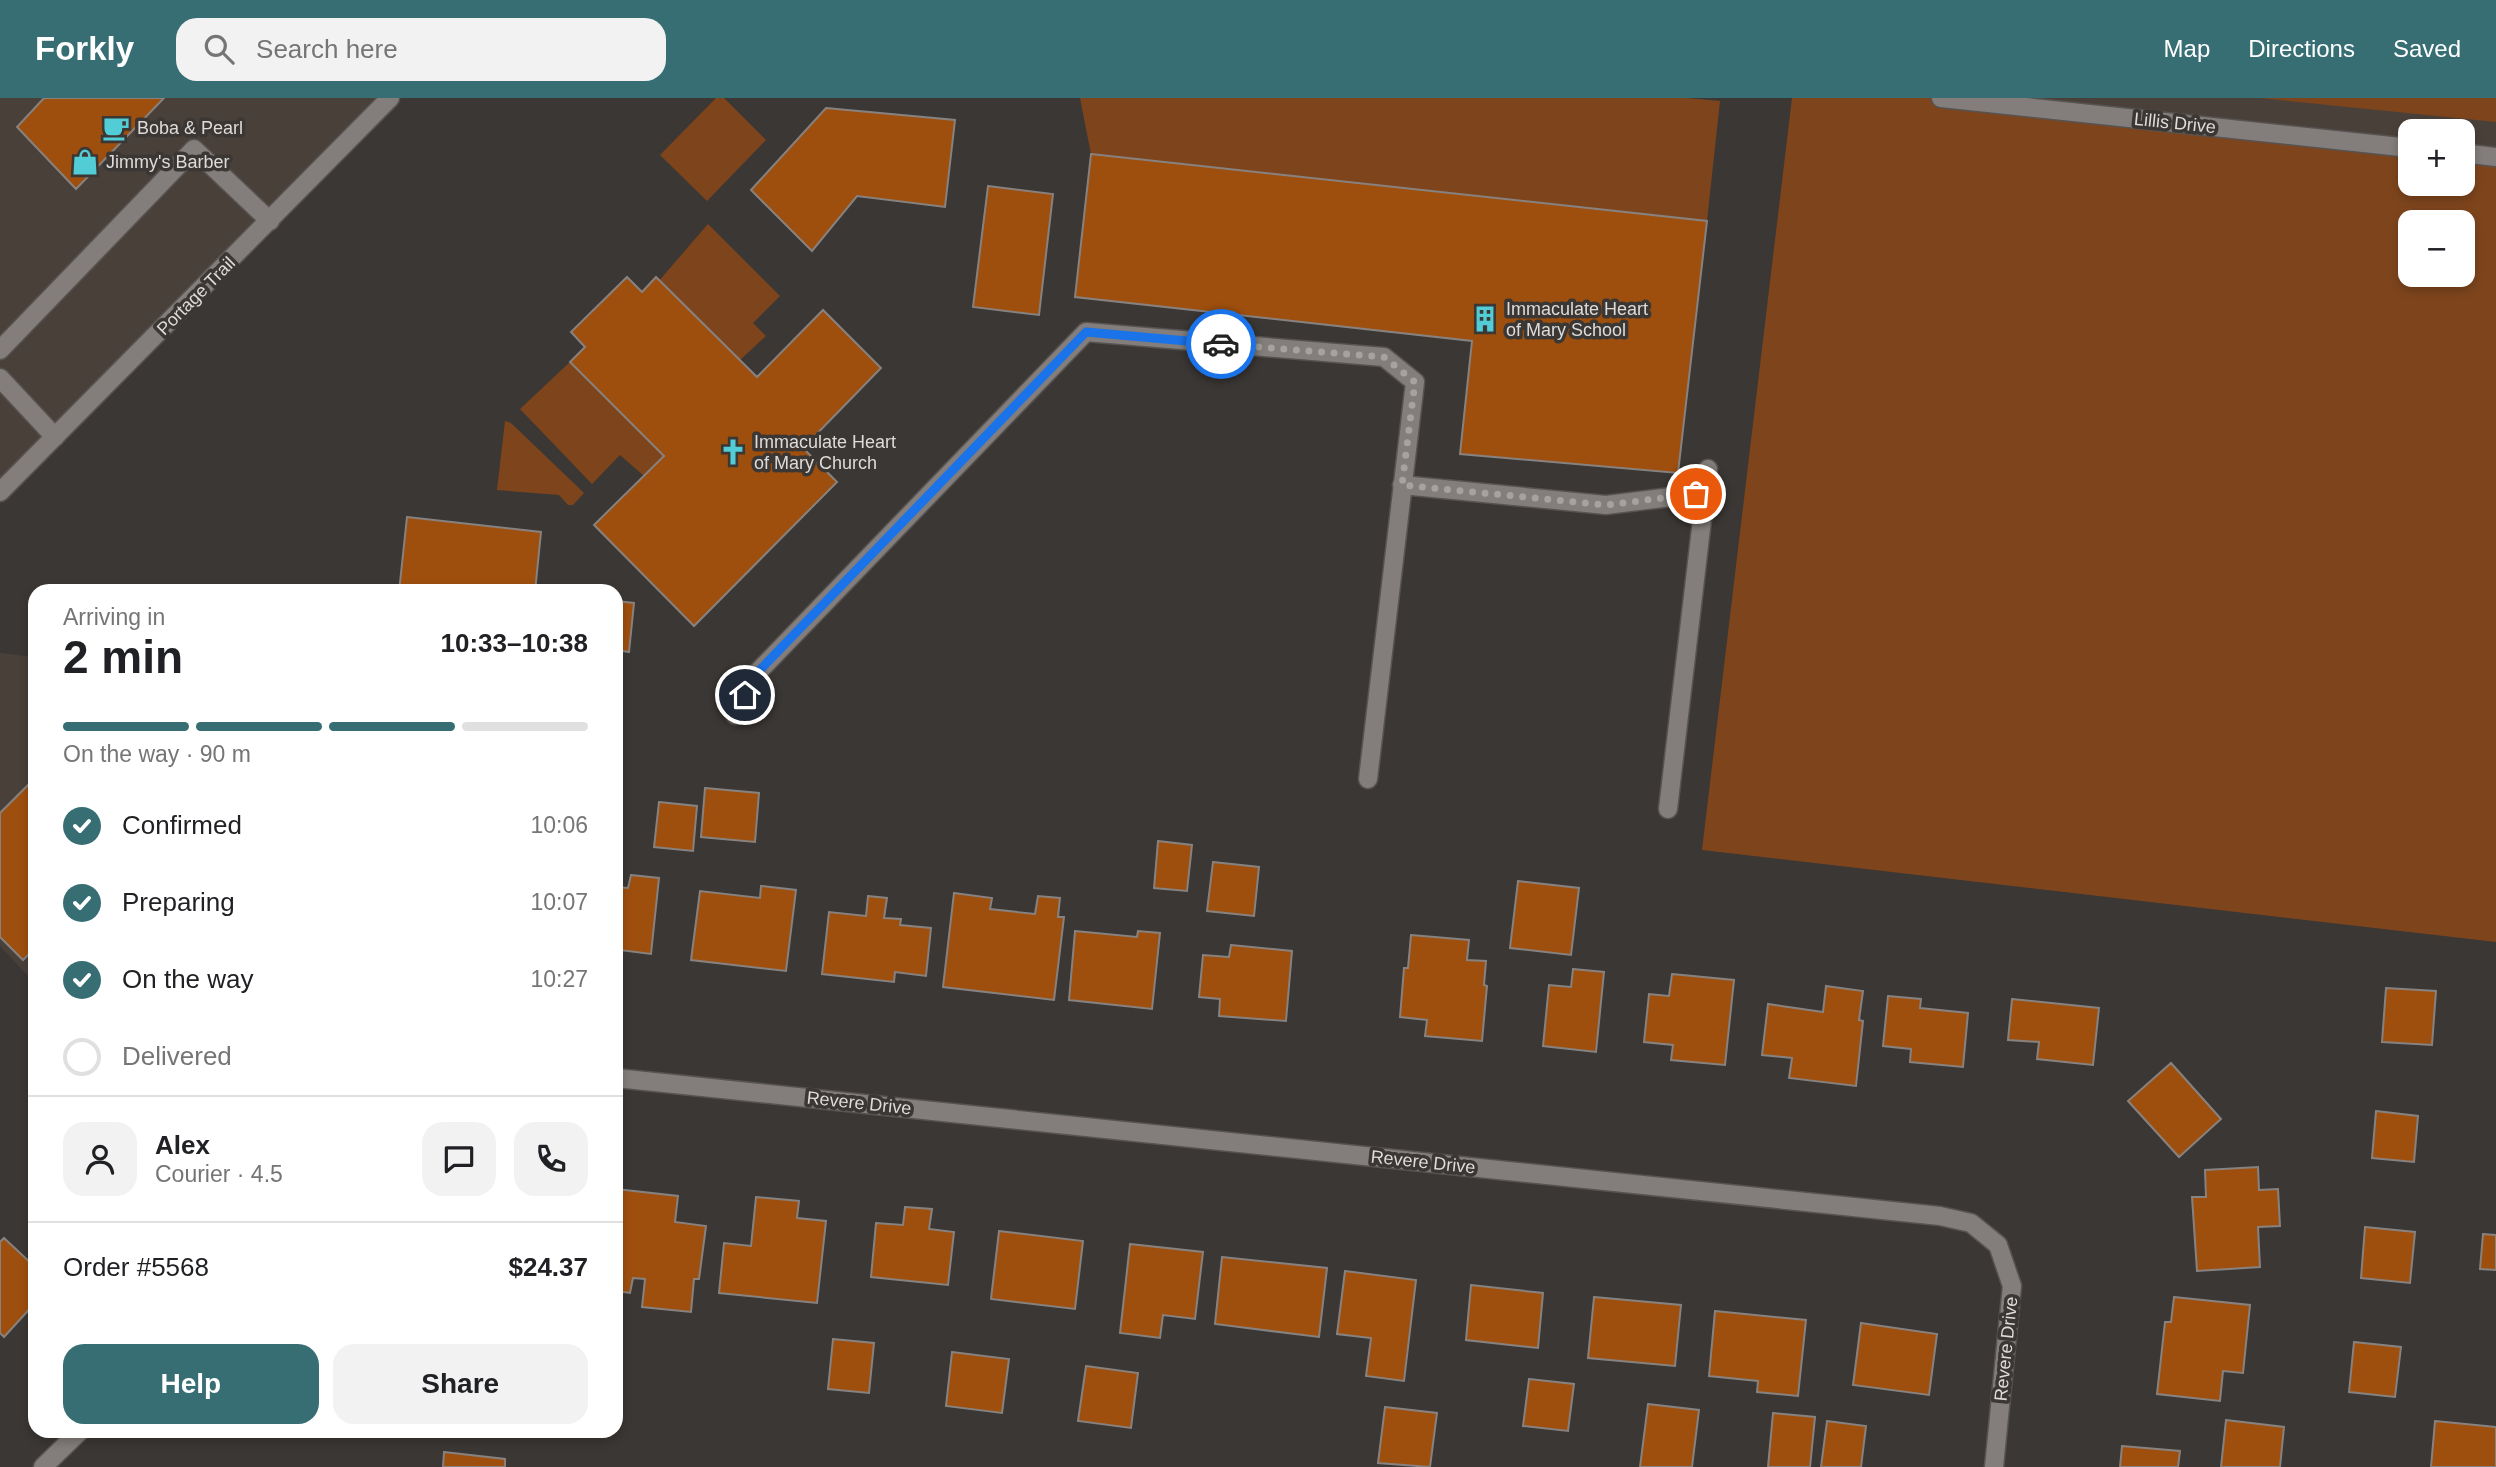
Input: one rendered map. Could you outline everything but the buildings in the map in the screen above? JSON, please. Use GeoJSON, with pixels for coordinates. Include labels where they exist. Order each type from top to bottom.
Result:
{"type":"FeatureCollection","features":[{"type":"Feature","properties":{"kind":"street","name":"Lillis Drive"},"geometry":{"type":"LineString","coordinates":[[1941,98],[2398,147]]}},
{"type":"Feature","properties":{"kind":"street","name":"Portage Trail"},"geometry":{"type":"LineString","coordinates":[[0,492],[270,221],[381,102]]}},
{"type":"Feature","properties":{"kind":"street"},"geometry":{"type":"LineString","coordinates":[[0,350],[194,149],[270,221]]}},
{"type":"Feature","properties":{"kind":"street"},"geometry":{"type":"LineString","coordinates":[[2475,155],[2496,157]]}},
{"type":"Feature","properties":{"kind":"street"},"geometry":{"type":"LineString","coordinates":[[735,715],[755,675],[1086,332],[1384,357],[1415,382],[1368,779]]}},
{"type":"Feature","properties":{"kind":"street"},"geometry":{"type":"LineString","coordinates":[[0,378],[55,437]]}},
{"type":"Feature","properties":{"kind":"street"},"geometry":{"type":"LineString","coordinates":[[1402,485],[1606,505],[1696,494],[1708,469],[1668,809]]}},
{"type":"Feature","properties":{"kind":"street","name":"Revere Drive"},"geometry":{"type":"LineString","coordinates":[[623,1079],[1928,1215],[1971,1223],[1998,1245],[2012,1286],[1994,1467]]}},
{"type":"Feature","properties":{"kind":"street"},"geometry":{"type":"LineString","coordinates":[[43,1467],[73,1438]]}},
{"type":"Feature","properties":{"kind":"shaded area"},"geometry":{"type":"Polygon","coordinates":[[[0,98],[390,98],[0,492],[0,98]]]}},
{"type":"Feature","properties":{"kind":"shaded area"},"geometry":{"type":"Polygon","coordinates":[[[716,98],[724,98],[766,140],[707,201],[660,155],[716,98]]]}},
{"type":"Feature","properties":{"kind":"shaded area"},"geometry":{"type":"Polygon","coordinates":[[[1080,98],[1687,98],[1720,101],[1707,221],[1091,154],[1080,98]]]}},
{"type":"Feature","properties":{"kind":"shaded area"},"geometry":{"type":"Polygon","coordinates":[[[1792,98],[1941,98],[2398,148],[2398,196],[2475,196],[2475,156],[2496,158],[2496,942],[1702,850],[1792,98]]]}},
{"type":"Feature","properties":{"kind":"shaded area"},"geometry":{"type":"Polygon","coordinates":[[[1941,98],[2496,98],[2496,157],[2475,155],[2475,119],[2398,119],[2398,147],[1941,98]]]}},
{"type":"Feature","properties":{"kind":"shaded area"},"geometry":{"type":"Polygon","coordinates":[[[2260,98],[2496,98],[2496,122],[2260,98]]]}},
{"type":"Feature","properties":{"kind":"shaded area"},"geometry":{"type":"Polygon","coordinates":[[[708,224],[780,296],[753,323],[766,336],[740,360],[658,282],[708,224]]]}},
{"type":"Feature","properties":{"kind":"shaded area"},"geometry":{"type":"Polygon","coordinates":[[[570,362],[664,456],[644,476],[620,455],[592,484],[520,409],[570,362]]]}},
{"type":"Feature","properties":{"kind":"shaded area"},"geometry":{"type":"Polygon","coordinates":[[[505,421],[511,423],[584,493],[573,505],[568,505],[559,495],[497,490],[505,421]]]}},
{"type":"Feature","properties":{"kind":"shaded area"},"geometry":{"type":"Polygon","coordinates":[[[0,653],[28,656],[28,976],[0,946],[0,653]]]}},
{"type":"Feature","properties":{"kind":"way so far"},"geometry":{"type":"LineString","coordinates":[[1221,344],[1384,357],[1415,382],[1402,485],[1606,505],[1696,494]]}},
{"type":"Feature","properties":{"kind":"place","name":"Boba & Pearl"},"geometry":{"type":"Point","coordinates":[116,128]}},
{"type":"Feature","properties":{"kind":"place","name":"Jimmy's Barber"},"geometry":{"type":"Point","coordinates":[85,162]}},
{"type":"Feature","properties":{"kind":"place","name":"Immaculate Heart of Mary School"},"geometry":{"type":"Point","coordinates":[1485,319]}},
{"type":"Feature","properties":{"kind":"place","name":"Immaculate Heart of Mary Church"},"geometry":{"type":"Point","coordinates":[733,452]}},
{"type":"Feature","properties":{"kind":"route"},"geometry":{"type":"LineString","coordinates":[[745,695],[755,675],[1086,332],[1221,344]]}}]}
